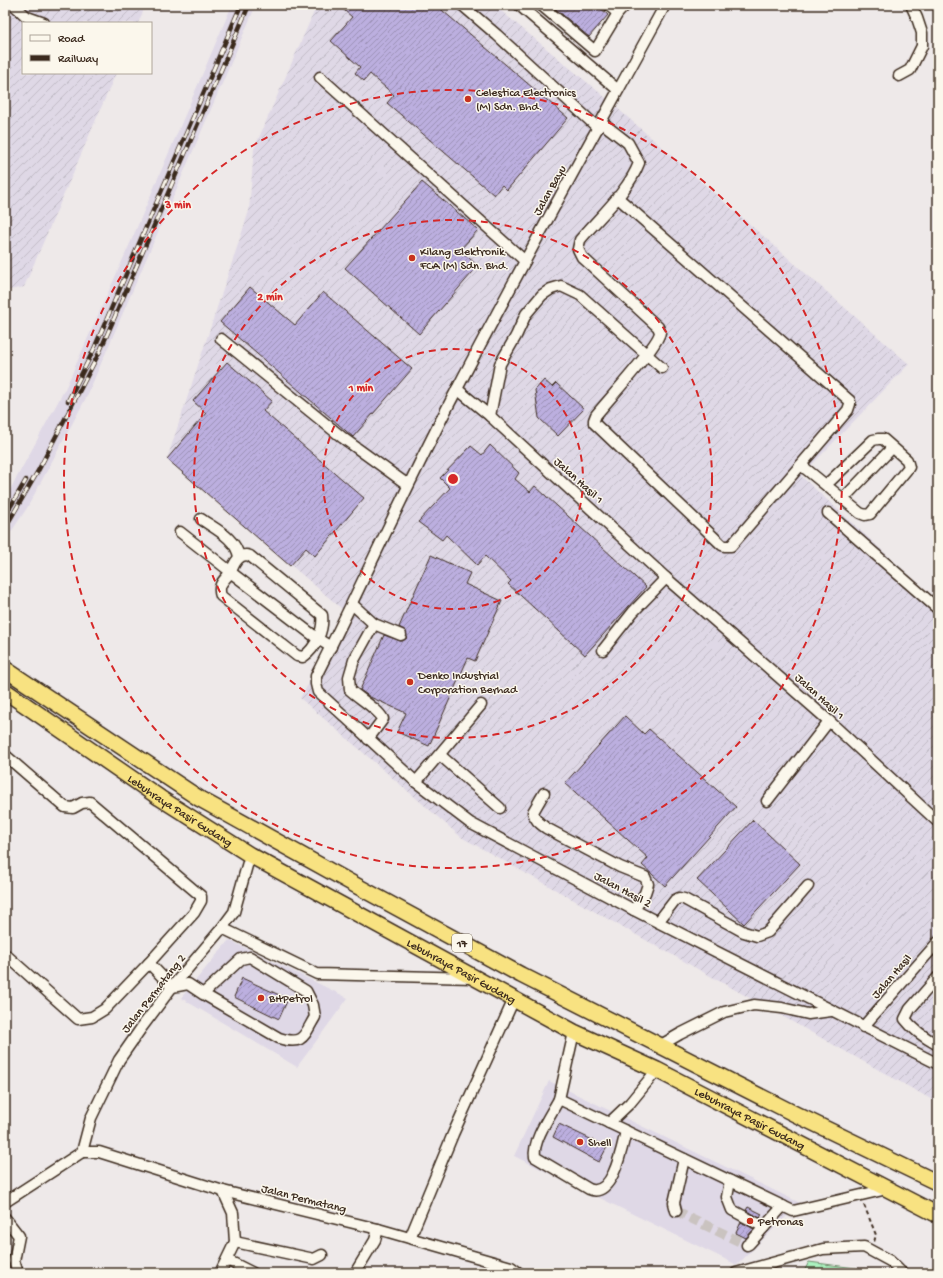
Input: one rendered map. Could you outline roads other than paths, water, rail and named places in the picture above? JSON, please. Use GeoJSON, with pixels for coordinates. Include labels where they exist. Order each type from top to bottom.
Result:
{"type":"FeatureCollection","features":[{"type":"Feature","properties":{"kind":"highway","name":"Lebuhraya Pasir Gudang"},"geometry":{"type":"LineString","coordinates":[[5,669],[200,799],[521,975],[795,1114],[938,1183]]}},
{"type":"Feature","properties":{"kind":"highway","name":"Lebuhraya Pasir Gudang"},"geometry":{"type":"LineString","coordinates":[[5,691],[160,798],[250,855],[574,1032],[657,1070],[938,1215]]}},
{"type":"Feature","properties":{"kind":"street"},"geometry":{"type":"LineString","coordinates":[[14,5],[28,17],[41,22]]}},
{"type":"Feature","properties":{"kind":"street"},"geometry":{"type":"LineString","coordinates":[[462,5],[600,125],[628,144],[639,163],[636,172],[618,197],[580,240],[578,249],[582,257],[660,330],[659,338],[596,414],[594,423],[722,544],[728,547],[734,544],[848,410],[850,401],[618,197]]}},
{"type":"Feature","properties":{"kind":"street"},"geometry":{"type":"LineString","coordinates":[[519,5],[618,90]]}},
{"type":"Feature","properties":{"kind":"street"},"geometry":{"type":"LineString","coordinates":[[541,5],[595,51],[618,13],[626,5]]}},
{"type":"Feature","properties":{"kind":"street"},"geometry":{"type":"LineString","coordinates":[[608,5],[618,13]]}},
{"type":"Feature","properties":{"kind":"street","name":"Jalan Bayu"},"geometry":{"type":"LineString","coordinates":[[457,389],[665,5]]}},
{"type":"Feature","properties":{"kind":"street"},"geometry":{"type":"LineString","coordinates":[[899,76],[910,70],[922,46],[922,33],[911,5]]}},
{"type":"Feature","properties":{"kind":"street"},"geometry":{"type":"LineString","coordinates":[[320,77],[525,261]]}},
{"type":"Feature","properties":{"kind":"street"},"geometry":{"type":"LineString","coordinates":[[490,416],[500,364],[516,336],[526,314],[542,295],[551,289],[561,286],[580,294],[662,368]]}},
{"type":"Feature","properties":{"kind":"street"},"geometry":{"type":"LineString","coordinates":[[221,340],[343,438],[408,484]]}},
{"type":"Feature","properties":{"kind":"street"},"geometry":{"type":"LineString","coordinates":[[180,532],[318,639],[331,647],[408,484],[457,389]]}},
{"type":"Feature","properties":{"kind":"street","name":"Jalan Hasil 1"},"geometry":{"type":"LineString","coordinates":[[457,389],[490,416],[666,578],[829,721],[938,822]]}},
{"type":"Feature","properties":{"kind":"street"},"geometry":{"type":"LineString","coordinates":[[801,466],[865,515],[870,514],[909,467],[907,460],[883,439],[873,440],[826,485]]}},
{"type":"Feature","properties":{"kind":"street"},"geometry":{"type":"LineString","coordinates":[[843,499],[892,448]]}},
{"type":"Feature","properties":{"kind":"street"},"geometry":{"type":"LineString","coordinates":[[828,514],[938,609]]}},
{"type":"Feature","properties":{"kind":"street"},"geometry":{"type":"LineString","coordinates":[[201,519],[234,542],[238,549],[239,557],[232,572],[220,585],[220,596],[297,656],[303,657],[318,639],[323,617],[321,613],[250,556],[245,555],[239,557]]}},
{"type":"Feature","properties":{"kind":"street"},"geometry":{"type":"LineString","coordinates":[[603,650],[633,612],[666,578]]}},
{"type":"Feature","properties":{"kind":"street"},"geometry":{"type":"LineString","coordinates":[[352,604],[374,624],[401,635]]}},
{"type":"Feature","properties":{"kind":"street"},"geometry":{"type":"LineString","coordinates":[[368,739],[383,719],[379,712],[366,704],[350,690],[349,677],[354,660],[374,624]]}},
{"type":"Feature","properties":{"kind":"street","name":"Jalan Hasil 2"},"geometry":{"type":"LineString","coordinates":[[331,647],[316,676],[318,692],[416,782],[470,823],[634,910],[938,1064]]}},
{"type":"Feature","properties":{"kind":"street"},"geometry":{"type":"LineString","coordinates":[[416,782],[440,756],[481,705]]}},
{"type":"Feature","properties":{"kind":"street"},"geometry":{"type":"LineString","coordinates":[[767,801],[829,721]]}},
{"type":"Feature","properties":{"kind":"street"},"geometry":{"type":"LineString","coordinates":[[5,755],[66,807],[73,808],[90,802],[201,896],[201,901],[194,913],[149,963],[105,1009],[92,1017],[78,1019],[5,954]]}},
{"type":"Feature","properties":{"kind":"street"},"geometry":{"type":"LineString","coordinates":[[440,756],[500,808]]}},
{"type":"Feature","properties":{"kind":"street"},"geometry":{"type":"LineString","coordinates":[[544,793],[533,812],[535,820],[546,828],[620,867],[645,877],[648,884],[645,893],[634,910]]}},
{"type":"Feature","properties":{"kind":"street","name":"Jalan Permatang 2"},"geometry":{"type":"LineString","coordinates":[[82,1152],[91,1118],[119,1060],[172,987],[234,912],[250,855]]}},
{"type":"Feature","properties":{"kind":"street"},"geometry":{"type":"LineString","coordinates":[[658,922],[675,900],[679,898],[684,899],[744,932],[757,936],[768,932],[808,886]]}},
{"type":"Feature","properties":{"kind":"street"},"geometry":{"type":"LineString","coordinates":[[222,928],[317,974],[473,978]]}},
{"type":"Feature","properties":{"kind":"street","name":"Jalan Hasil"},"geometry":{"type":"LineString","coordinates":[[863,1027],[938,942]]}},
{"type":"Feature","properties":{"kind":"street"},"geometry":{"type":"LineString","coordinates":[[149,963],[172,987],[188,984],[203,994],[279,1038],[294,1042],[302,1039],[315,1017],[313,1006],[306,991],[250,957],[241,959],[203,994]]}},
{"type":"Feature","properties":{"kind":"street"},"geometry":{"type":"LineString","coordinates":[[938,977],[910,1009],[905,1019],[912,1028],[925,1038],[938,1045]]}},
{"type":"Feature","properties":{"kind":"street"},"geometry":{"type":"LineString","coordinates":[[410,1238],[453,1134],[514,999]]}},
{"type":"Feature","properties":{"kind":"street"},"geometry":{"type":"LineString","coordinates":[[661,1046],[680,1034],[724,1012],[754,1005],[782,1008],[808,1014],[831,1010]]}},
{"type":"Feature","properties":{"kind":"street"},"geometry":{"type":"LineString","coordinates":[[574,1032],[559,1099],[536,1142],[534,1157],[588,1190],[599,1191],[608,1184],[619,1159],[626,1131]]}},
{"type":"Feature","properties":{"kind":"street"},"geometry":{"type":"LineString","coordinates":[[609,1123],[630,1103],[657,1070]]}},
{"type":"Feature","properties":{"kind":"street"},"geometry":{"type":"LineString","coordinates":[[559,1099],[793,1211],[860,1194],[887,1189]]}},
{"type":"Feature","properties":{"kind":"street"},"geometry":{"type":"LineString","coordinates":[[5,1202],[82,1152]]}},
{"type":"Feature","properties":{"kind":"street","name":"Jalan Permatang"},"geometry":{"type":"LineString","coordinates":[[82,1152],[98,1152],[223,1191],[378,1229],[511,1268],[520,1273]]}},
{"type":"Feature","properties":{"kind":"street"},"geometry":{"type":"LineString","coordinates":[[676,1211],[674,1203],[684,1159]]}},
{"type":"Feature","properties":{"kind":"street"},"geometry":{"type":"LineString","coordinates":[[730,1181],[727,1197],[732,1210],[764,1227]]}},
{"type":"Feature","properties":{"kind":"street"},"geometry":{"type":"LineString","coordinates":[[220,1273],[235,1242],[233,1213],[223,1191]]}},
{"type":"Feature","properties":{"kind":"street"},"geometry":{"type":"LineString","coordinates":[[747,1245],[782,1206]]}},
{"type":"Feature","properties":{"kind":"street"},"geometry":{"type":"LineString","coordinates":[[5,1218],[19,1236],[14,1261],[18,1273]]}},
{"type":"Feature","properties":{"kind":"street"},"geometry":{"type":"LineString","coordinates":[[355,1273],[375,1240],[378,1229]]}},
{"type":"Feature","properties":{"kind":"street"},"geometry":{"type":"LineString","coordinates":[[235,1242],[314,1259],[322,1255]]}},
{"type":"Feature","properties":{"kind":"street"},"geometry":{"type":"LineString","coordinates":[[736,1273],[823,1249],[864,1247],[890,1261],[902,1273]]}},
{"type":"Feature","properties":{"kind":"street"},"geometry":{"type":"LineString","coordinates":[[227,1260],[253,1273]]}},
{"type":"Feature","properties":{"kind":"tunnel"},"geometry":{"type":"LineString","coordinates":[[676,1211],[747,1245]]}},
{"type":"Feature","properties":{"kind":"railway"},"geometry":{"type":"LineString","coordinates":[[68,401],[94,349],[241,5]]}},
{"type":"Feature","properties":{"kind":"railway"},"geometry":{"type":"LineString","coordinates":[[5,528],[38,471],[100,351],[249,5]]}},
{"type":"Feature","properties":{"kind":"railway"},"geometry":{"type":"LineString","coordinates":[[5,516],[26,480]]}},
{"type":"Feature","properties":{"kind":"place","name":"Celestica Electronics (M) Sdn. Bhd."},"geometry":{"type":"Point","coordinates":[468,99]}},
{"type":"Feature","properties":{"kind":"place","name":"Kilang Elektronik FCA (M) Sdn. Bhd."},"geometry":{"type":"Point","coordinates":[412,258]}},
{"type":"Feature","properties":{"kind":"place","name":"Denko Industrial Corporation Berhad"},"geometry":{"type":"Point","coordinates":[410,682]}},
{"type":"Feature","properties":{"kind":"place","name":"BHPetrol"},"geometry":{"type":"Point","coordinates":[261,998]}},
{"type":"Feature","properties":{"kind":"place","name":"Shell"},"geometry":{"type":"Point","coordinates":[580,1142]}},
{"type":"Feature","properties":{"kind":"place","name":"Petronas"},"geometry":{"type":"Point","coordinates":[750,1221]}}]}
